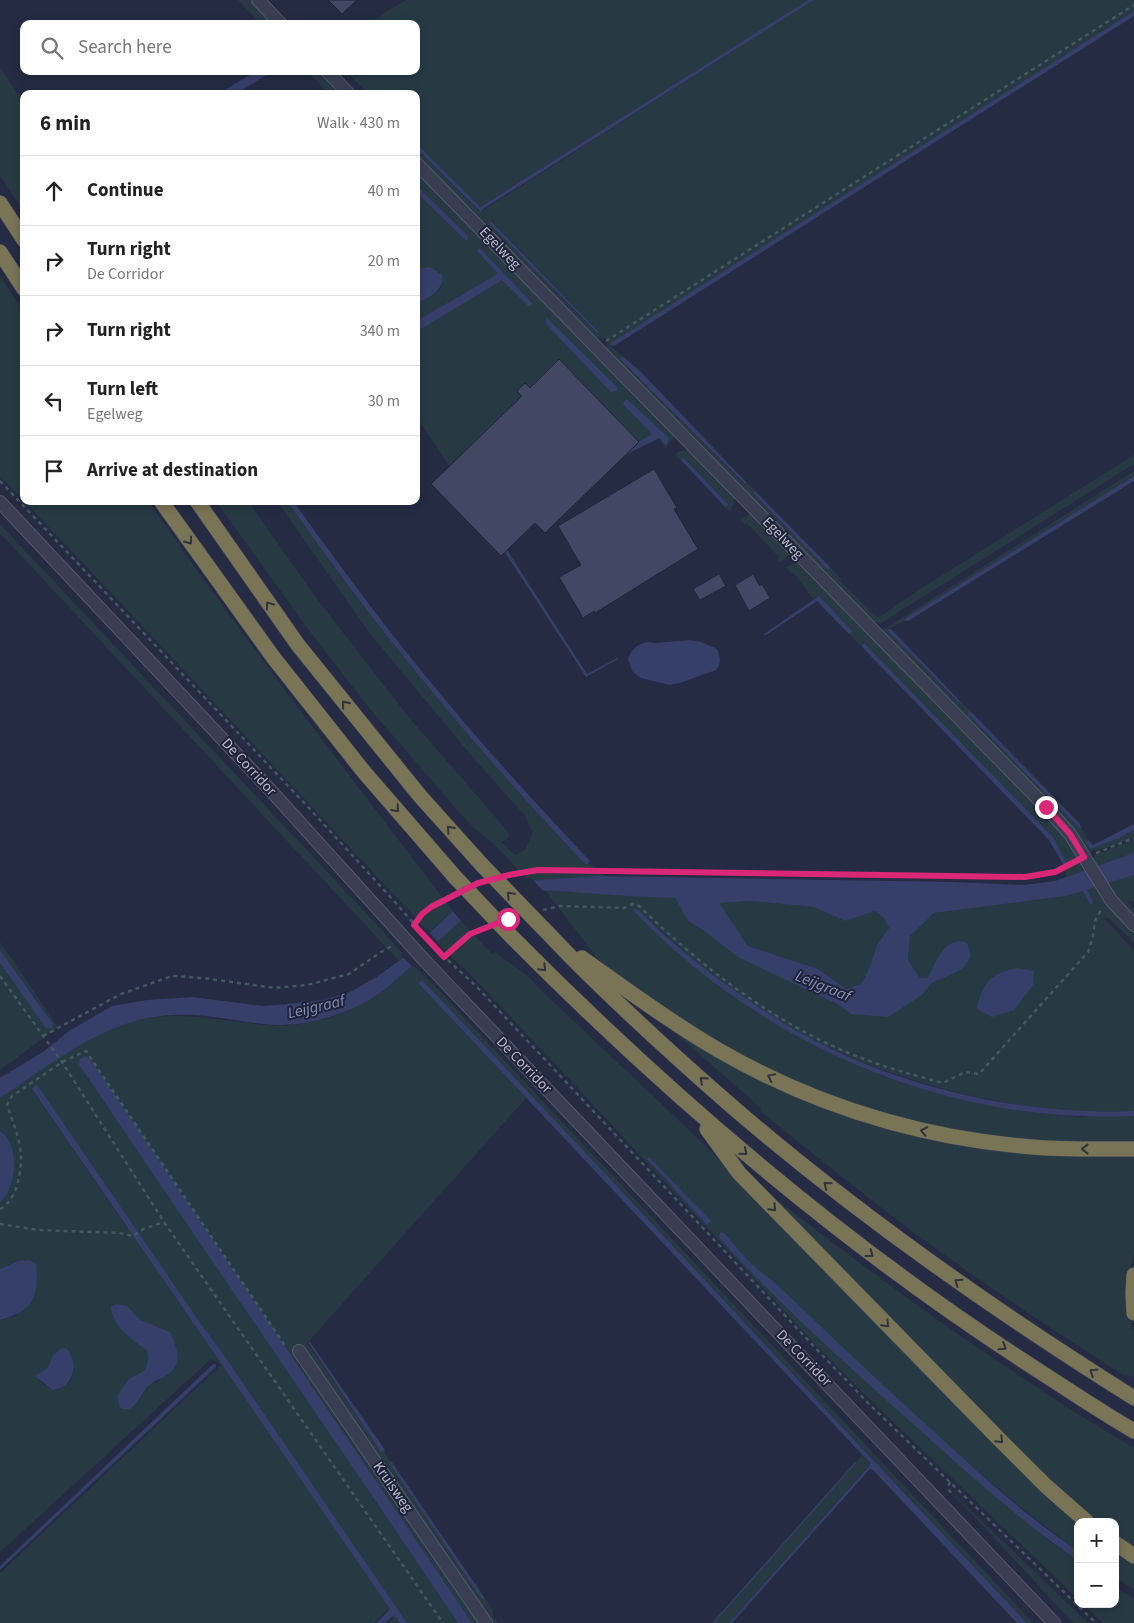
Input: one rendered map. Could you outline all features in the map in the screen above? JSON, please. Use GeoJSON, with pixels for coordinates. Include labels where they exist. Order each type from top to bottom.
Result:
{"type":"FeatureCollection","features":[{"type":"Feature","properties":{"kind":"highway"},"geometry":{"type":"LineString","coordinates":[[0,203],[20,234]]}},
{"type":"Feature","properties":{"kind":"highway"},"geometry":{"type":"LineString","coordinates":[[0,252],[20,283]]}},
{"type":"Feature","properties":{"kind":"highway"},"geometry":{"type":"LineString","coordinates":[[164,505],[274,657],[364,772],[455,877],[590,1015],[693,1109],[782,1185],[866,1250],[970,1327],[1134,1431]]}},
{"type":"Feature","properties":{"kind":"highway"},"geometry":{"type":"LineString","coordinates":[[200,505],[298,645],[420,796],[482,865],[541,917],[550,936],[589,975],[715,1091],[859,1210],[940,1270],[1025,1328],[1134,1398]]}},
{"type":"Feature","properties":{"kind":"highway"},"geometry":{"type":"LineString","coordinates":[[550,936],[676,1024],[721,1052],[794,1088],[845,1108],[924,1131],[992,1143],[1033,1148],[1082,1150],[1134,1149]]}},
{"type":"Feature","properties":{"kind":"highway"},"geometry":{"type":"LineString","coordinates":[[693,1109],[739,1173],[998,1438],[1046,1486],[1082,1518]]}},
{"type":"Feature","properties":{"kind":"highway"},"geometry":{"type":"LineString","coordinates":[[1134,1275],[1134,1312]]}},
{"type":"Feature","properties":{"kind":"highway"},"geometry":{"type":"LineString","coordinates":[[1119,1546],[1134,1556]]}},
{"type":"Feature","properties":{"kind":"street"},"geometry":{"type":"LineString","coordinates":[[258,0],[277,20]]}},
{"type":"Feature","properties":{"kind":"street"},"geometry":{"type":"LineString","coordinates":[[331,75],[345,90]]}},
{"type":"Feature","properties":{"kind":"street","name":"Egelweg"},"geometry":{"type":"LineString","coordinates":[[420,167],[1046,807],[1070,834],[1108,896],[1134,925]]}},
{"type":"Feature","properties":{"kind":"street","name":"De Corridor"},"geometry":{"type":"LineString","coordinates":[[0,502],[273,793],[425,960],[1054,1623]]}},
{"type":"Feature","properties":{"kind":"street","name":"Kruisweg"},"geometry":{"type":"LineString","coordinates":[[299,1351],[486,1623]]}},
{"type":"Feature","properties":{"kind":"path"},"geometry":{"type":"LineString","coordinates":[[596,347],[1134,5]]}},
{"type":"Feature","properties":{"kind":"path","name":"De Corridor"},"geometry":{"type":"LineString","coordinates":[[0,481],[20,502]]}},
{"type":"Feature","properties":{"kind":"path","name":"De Corridor"},"geometry":{"type":"LineString","coordinates":[[23,505],[309,808],[394,900],[420,932],[476,986],[823,1356],[1096,1623]]}},
{"type":"Feature","properties":{"kind":"path"},"geometry":{"type":"LineString","coordinates":[[509,875],[538,870],[1025,877],[1055,872],[1087,862],[1134,838]]}},
{"type":"Feature","properties":{"kind":"path"},"geometry":{"type":"LineString","coordinates":[[43,1036],[121,994],[172,976],[203,978],[275,988],[307,986],[349,974],[381,952],[406,939],[414,925],[427,910],[455,895]]}},
{"type":"Feature","properties":{"kind":"path"},"geometry":{"type":"LineString","coordinates":[[541,917],[560,906],[624,908],[634,904],[639,906],[720,976],[796,1028],[845,1052],[943,1084],[965,1072],[979,1074],[1088,952],[1095,921],[1108,896]]}},
{"type":"Feature","properties":{"kind":"path"},"geometry":{"type":"LineString","coordinates":[[444,957],[470,934],[493,925]]}},
{"type":"Feature","properties":{"kind":"path"},"geometry":{"type":"LineString","coordinates":[[0,976],[62,1062],[164,1222],[443,1623]]}},
{"type":"Feature","properties":{"kind":"path"},"geometry":{"type":"LineString","coordinates":[[0,1209],[14,1196],[22,1173],[21,1147],[7,1105],[12,1096],[62,1062],[86,1051],[284,1344],[299,1351]]}},
{"type":"Feature","properties":{"kind":"path"},"geometry":{"type":"LineString","coordinates":[[0,1224],[38,1230],[120,1233],[133,1236],[164,1222]]}},
{"type":"Feature","properties":{"kind":"shaded area"},"geometry":{"type":"Polygon","coordinates":[[[238,0],[253,0],[272,20],[257,20],[238,0]]]}},
{"type":"Feature","properties":{"kind":"shaded area"},"geometry":{"type":"Polygon","coordinates":[[[406,0],[808,0],[479,207],[420,147],[420,90],[364,90],[350,75],[420,75],[420,20],[374,20],[406,0]]]}},
{"type":"Feature","properties":{"kind":"shaded area"},"geometry":{"type":"Polygon","coordinates":[[[814,0],[1134,0],[1134,11],[610,345],[622,356],[620,359],[743,483],[745,484],[746,482],[755,491],[753,493],[827,569],[829,570],[830,567],[842,580],[840,581],[878,618],[922,588],[1134,455],[1134,464],[881,623],[869,621],[605,351],[608,342],[605,338],[593,339],[420,161],[420,152],[479,211],[482,211],[814,0]],[[491,222],[597,333],[595,328],[493,222],[491,222]]]}},
{"type":"Feature","properties":{"kind":"shaded area"},"geometry":{"type":"Polygon","coordinates":[[[0,67],[20,97],[20,206],[0,175],[0,67]]]}},
{"type":"Feature","properties":{"kind":"shaded area"},"geometry":{"type":"Polygon","coordinates":[[[311,75],[326,75],[340,90],[325,90],[311,75]]]}},
{"type":"Feature","properties":{"kind":"shaded area"},"geometry":{"type":"Polygon","coordinates":[[[420,174],[423,174],[675,435],[666,448],[658,439],[660,438],[667,445],[669,439],[667,436],[628,400],[625,400],[624,404],[653,434],[493,532],[420,422],[420,330],[502,279],[528,306],[532,303],[481,249],[478,252],[497,273],[496,275],[420,319],[420,302],[439,291],[442,285],[430,267],[420,268],[420,196],[465,240],[468,237],[420,189],[420,174]],[[547,318],[545,319],[546,324],[611,391],[617,387],[547,318]]]}},
{"type":"Feature","properties":{"kind":"shaded area"},"geometry":{"type":"Polygon","coordinates":[[[0,276],[20,307],[20,497],[0,476],[0,276]]]}},
{"type":"Feature","properties":{"kind":"shaded area"},"geometry":{"type":"Polygon","coordinates":[[[691,449],[736,495],[730,512],[725,507],[728,504],[686,459],[683,457],[681,460],[675,454],[691,449]]]}},
{"type":"Feature","properties":{"kind":"shaded area"},"geometry":{"type":"Polygon","coordinates":[[[1134,471],[1134,476],[904,621],[888,629],[958,703],[960,701],[971,712],[968,714],[1081,828],[1092,848],[1134,830],[1134,837],[1116,845],[1089,852],[883,635],[883,630],[1134,471]]]}},
{"type":"Feature","properties":{"kind":"shaded area"},"geometry":{"type":"Polygon","coordinates":[[[28,505],[151,505],[298,708],[453,911],[429,932],[28,505]]]}},
{"type":"Feature","properties":{"kind":"shaded area"},"geometry":{"type":"Polygon","coordinates":[[[219,505],[251,505],[314,595],[407,715],[510,834],[507,839],[501,842],[515,855],[525,850],[533,833],[525,816],[470,754],[371,635],[280,505],[290,505],[356,596],[467,733],[585,864],[589,863],[606,877],[529,881],[494,844],[473,827],[459,812],[370,709],[311,633],[219,505]]]}},
{"type":"Feature","properties":{"kind":"shaded area"},"geometry":{"type":"Polygon","coordinates":[[[753,512],[791,552],[784,560],[780,562],[778,560],[779,557],[748,524],[746,523],[746,526],[740,519],[753,512]]]}},
{"type":"Feature","properties":{"kind":"shaded area"},"geometry":{"type":"Polygon","coordinates":[[[0,524],[382,930],[404,955],[399,961],[0,533],[0,524]]]}},
{"type":"Feature","properties":{"kind":"shaded area"},"geometry":{"type":"Polygon","coordinates":[[[800,561],[1042,808],[1065,836],[1085,870],[1067,877],[1063,864],[1065,864],[1053,837],[865,644],[862,647],[849,634],[852,631],[819,596],[813,599],[793,572],[792,574],[786,567],[800,561]]]}},
{"type":"Feature","properties":{"kind":"shaded area"},"geometry":{"type":"Polygon","coordinates":[[[1134,840],[1134,852],[1096,867],[1092,860],[1095,855],[1134,840]]]}},
{"type":"Feature","properties":{"kind":"shaded area"},"geometry":{"type":"Polygon","coordinates":[[[1134,875],[1134,902],[1126,900],[1134,909],[1134,919],[1107,883],[1134,875]]]}},
{"type":"Feature","properties":{"kind":"shaded area"},"geometry":{"type":"Polygon","coordinates":[[[1096,886],[1134,931],[1134,943],[1109,918],[1104,919],[1134,950],[1134,1111],[1063,1110],[993,1100],[958,1093],[924,1083],[857,1060],[802,1035],[752,1004],[692,959],[635,908],[644,921],[697,968],[764,1017],[881,1075],[954,1097],[1044,1113],[1079,1117],[1134,1116],[1134,1143],[1073,1145],[943,1130],[828,1097],[714,1042],[631,986],[597,958],[545,890],[675,898],[688,921],[789,981],[837,1004],[851,1014],[922,995],[932,983],[957,972],[943,950],[928,978],[920,978],[908,960],[910,936],[934,913],[1066,896],[1096,886]]]}},
{"type":"Feature","properties":{"kind":"shaded area"},"geometry":{"type":"Polygon","coordinates":[[[751,901],[814,907],[845,921],[875,910],[884,918],[889,928],[877,945],[869,969],[861,984],[846,989],[818,969],[748,946],[718,903],[751,901]]]}},
{"type":"Feature","properties":{"kind":"shaded area"},"geometry":{"type":"Polygon","coordinates":[[[461,921],[492,954],[495,952],[529,977],[706,1146],[1074,1518],[1074,1548],[998,1488],[921,1421],[772,1280],[752,1265],[724,1233],[721,1232],[718,1236],[1049,1541],[1074,1558],[1074,1595],[860,1390],[815,1344],[574,1084],[471,975],[437,941],[461,921]],[[649,1158],[647,1159],[707,1225],[710,1221],[649,1158]]]}},
{"type":"Feature","properties":{"kind":"shaded area"},"geometry":{"type":"Polygon","coordinates":[[[0,942],[58,1027],[0,1070],[0,963],[11,979],[53,1024],[0,950],[0,942]]]}},
{"type":"Feature","properties":{"kind":"shaded area"},"geometry":{"type":"Polygon","coordinates":[[[412,965],[426,977],[1033,1623],[1027,1623],[422,980],[418,983],[526,1098],[308,1344],[381,1452],[384,1452],[493,1610],[492,1614],[498,1623],[472,1623],[111,1089],[86,1056],[84,1072],[458,1623],[407,1623],[36,1085],[32,1090],[400,1623],[388,1623],[394,1618],[388,1609],[374,1623],[0,1623],[0,1573],[221,1365],[211,1359],[0,1552],[0,1320],[17,1316],[18,1261],[0,1269],[0,1203],[9,1191],[14,1172],[4,1133],[0,1131],[0,1098],[71,1050],[109,1029],[129,1022],[164,1016],[179,1016],[282,1026],[314,1022],[345,1012],[374,997],[397,980],[412,965]],[[111,1313],[127,1333],[147,1350],[148,1360],[145,1370],[129,1379],[134,1407],[151,1384],[159,1381],[161,1328],[111,1313]],[[48,1368],[38,1380],[53,1390],[56,1390],[72,1379],[74,1368],[48,1368]]]}},
{"type":"Feature","properties":{"kind":"shaded area"},"geometry":{"type":"Polygon","coordinates":[[[666,1025],[709,1050],[943,1139],[1134,1153],[1134,1253],[1127,1300],[1130,1321],[1134,1332],[1134,1378],[1126,1374],[1125,1376],[1055,1330],[916,1234],[760,1111],[761,1108],[666,1025]]]}},
{"type":"Feature","properties":{"kind":"shaded area"},"geometry":{"type":"Polygon","coordinates":[[[772,1196],[949,1328],[1040,1390],[1134,1448],[1134,1551],[1119,1541],[1119,1518],[1088,1518],[1068,1502],[772,1196]]]}},
{"type":"Feature","properties":{"kind":"shaded area"},"geometry":{"type":"Polygon","coordinates":[[[862,1455],[870,1464],[729,1623],[714,1623],[862,1455]]]}},
{"type":"Feature","properties":{"kind":"shaded area"},"geometry":{"type":"Polygon","coordinates":[[[954,1494],[1088,1623],[1073,1623],[954,1494]]]}},
{"type":"Feature","properties":{"kind":"shaded area"},"geometry":{"type":"Polygon","coordinates":[[[1119,1553],[1134,1563],[1134,1590],[1119,1580],[1119,1553]]]}},
{"type":"Feature","properties":{"kind":"shaded area"},"geometry":{"type":"Polygon","coordinates":[[[1119,1590],[1134,1599],[1134,1623],[1103,1623],[1087,1608],[1119,1608],[1119,1590]]]}},
{"type":"Feature","properties":{"kind":"water"},"geometry":{"type":"Polygon","coordinates":[[[808,0],[814,0],[481,212],[420,152],[420,147],[480,207],[808,0]]]}},
{"type":"Feature","properties":{"kind":"water"},"geometry":{"type":"Polygon","coordinates":[[[1134,11],[1134,16],[614,346],[610,345],[611,343],[1134,11]]]}},
{"type":"Feature","properties":{"kind":"water"},"geometry":{"type":"Polygon","coordinates":[[[250,75],[267,75],[242,90],[225,90],[250,75]]]}},
{"type":"Feature","properties":{"kind":"water"},"geometry":{"type":"Polygon","coordinates":[[[420,189],[468,236],[467,240],[420,196],[420,189]]]}},
{"type":"Feature","properties":{"kind":"water"},"geometry":{"type":"Polygon","coordinates":[[[492,222],[599,332],[597,333],[491,225],[490,223],[492,222]]]}},
{"type":"Feature","properties":{"kind":"water"},"geometry":{"type":"Polygon","coordinates":[[[478,249],[481,249],[532,303],[531,306],[528,306],[502,280],[420,330],[420,319],[496,275],[497,273],[478,252],[478,249]]]}},
{"type":"Feature","properties":{"kind":"water"},"geometry":{"type":"Polygon","coordinates":[[[430,267],[442,275],[442,281],[441,286],[435,293],[420,302],[420,268],[430,267]]]}},
{"type":"Feature","properties":{"kind":"water"},"geometry":{"type":"Polygon","coordinates":[[[546,317],[617,387],[617,391],[611,392],[546,324],[546,317]]]}},
{"type":"Feature","properties":{"kind":"water"},"geometry":{"type":"Polygon","coordinates":[[[622,356],[641,372],[746,482],[745,484],[620,359],[622,356]]]}},
{"type":"Feature","properties":{"kind":"water"},"geometry":{"type":"Polygon","coordinates":[[[625,400],[628,400],[667,436],[669,439],[667,445],[660,438],[635,450],[507,527],[507,522],[652,434],[623,404],[625,400]]]}},
{"type":"Feature","properties":{"kind":"water"},"geometry":{"type":"Polygon","coordinates":[[[683,457],[728,506],[725,507],[681,460],[683,457]]]}},
{"type":"Feature","properties":{"kind":"water"},"geometry":{"type":"Polygon","coordinates":[[[1134,476],[1134,481],[908,621],[904,621],[906,618],[1134,476]]]}},
{"type":"Feature","properties":{"kind":"water"},"geometry":{"type":"Polygon","coordinates":[[[755,491],[830,567],[829,570],[753,493],[755,491]]]}},
{"type":"Feature","properties":{"kind":"water"},"geometry":{"type":"Polygon","coordinates":[[[290,505],[296,505],[408,654],[500,763],[590,861],[588,864],[585,864],[545,821],[467,733],[392,642],[290,505]]]}},
{"type":"Feature","properties":{"kind":"water"},"geometry":{"type":"Polygon","coordinates":[[[496,533],[587,674],[618,659],[586,677],[493,534],[496,533]]]}},
{"type":"Feature","properties":{"kind":"water"},"geometry":{"type":"Polygon","coordinates":[[[819,596],[852,631],[851,633],[849,634],[817,601],[766,635],[764,634],[819,596]]]}},
{"type":"Feature","properties":{"kind":"water"},"geometry":{"type":"Polygon","coordinates":[[[888,629],[891,629],[960,701],[959,703],[888,631],[888,629]]]}},
{"type":"Feature","properties":{"kind":"water"},"geometry":{"type":"Polygon","coordinates":[[[690,640],[701,642],[717,649],[720,660],[716,670],[669,685],[641,678],[632,671],[628,659],[631,652],[637,646],[646,642],[690,640]]]}},
{"type":"Feature","properties":{"kind":"water"},"geometry":{"type":"Polygon","coordinates":[[[863,644],[1053,837],[1066,862],[1065,864],[1063,864],[1049,840],[862,647],[863,644]]]}},
{"type":"Feature","properties":{"kind":"water"},"geometry":{"type":"Polygon","coordinates":[[[969,712],[1080,824],[1081,828],[968,714],[969,712]]]}},
{"type":"Feature","properties":{"kind":"water"},"geometry":{"type":"Polygon","coordinates":[[[1134,824],[1134,830],[1117,839],[1090,849],[1086,842],[1088,840],[1093,845],[1134,824]]]}},
{"type":"Feature","properties":{"kind":"water","name":"Leijgraaf"},"geometry":{"type":"Polygon","coordinates":[[[1134,852],[1134,875],[1066,896],[934,913],[910,936],[908,960],[920,978],[928,978],[942,952],[953,943],[967,943],[971,956],[965,966],[957,972],[932,983],[922,995],[888,1017],[851,1014],[837,1004],[738,957],[688,921],[675,898],[558,891],[526,892],[492,903],[469,915],[382,992],[340,1014],[289,1025],[273,1025],[194,1015],[165,1015],[139,1020],[114,1028],[91,1039],[68,1052],[0,1098],[0,1078],[43,1052],[69,1031],[112,1006],[147,1000],[192,997],[262,1006],[323,1000],[350,992],[375,978],[399,961],[453,911],[529,881],[596,876],[1024,885],[1055,881],[1134,852]],[[751,901],[719,903],[748,946],[818,969],[846,989],[861,984],[869,969],[877,945],[889,928],[884,918],[875,911],[845,921],[814,907],[751,901]]]}},
{"type":"Feature","properties":{"kind":"water"},"geometry":{"type":"Polygon","coordinates":[[[636,908],[661,932],[734,990],[801,1033],[845,1055],[891,1074],[988,1100],[1086,1111],[1134,1111],[1134,1116],[1064,1115],[995,1107],[927,1090],[861,1067],[798,1037],[739,1000],[684,958],[633,910],[636,908]]]}},
{"type":"Feature","properties":{"kind":"water"},"geometry":{"type":"Polygon","coordinates":[[[0,950],[53,1024],[51,1029],[46,1028],[0,963],[0,950]]]}},
{"type":"Feature","properties":{"kind":"water"},"geometry":{"type":"Polygon","coordinates":[[[1018,968],[1034,971],[1033,985],[1014,1010],[992,1017],[977,1009],[985,985],[990,980],[1001,973],[1018,968]]]}},
{"type":"Feature","properties":{"kind":"water"},"geometry":{"type":"Polygon","coordinates":[[[422,980],[1027,1623],[1017,1623],[870,1469],[732,1623],[729,1623],[870,1463],[418,983],[422,980]]]}},
{"type":"Feature","properties":{"kind":"water"},"geometry":{"type":"Polygon","coordinates":[[[86,1056],[111,1089],[472,1623],[458,1623],[78,1063],[80,1059],[86,1056]]]}},
{"type":"Feature","properties":{"kind":"water"},"geometry":{"type":"Polygon","coordinates":[[[36,1085],[407,1623],[400,1623],[394,1615],[385,1623],[376,1623],[390,1609],[32,1089],[36,1085]]]}},
{"type":"Feature","properties":{"kind":"water"},"geometry":{"type":"Polygon","coordinates":[[[0,1131],[10,1143],[14,1167],[12,1183],[0,1203],[0,1131]]]}},
{"type":"Feature","properties":{"kind":"water"},"geometry":{"type":"Polygon","coordinates":[[[649,1157],[711,1221],[707,1225],[647,1159],[649,1157]]]}},
{"type":"Feature","properties":{"kind":"water"},"geometry":{"type":"Polygon","coordinates":[[[721,1232],[724,1233],[752,1264],[772,1280],[974,1468],[1024,1511],[1074,1548],[1074,1558],[988,1491],[831,1350],[785,1306],[718,1236],[721,1232]]]}},
{"type":"Feature","properties":{"kind":"water"},"geometry":{"type":"Polygon","coordinates":[[[30,1260],[36,1264],[35,1294],[27,1307],[0,1320],[0,1269],[18,1261],[30,1260]]]}},
{"type":"Feature","properties":{"kind":"water"},"geometry":{"type":"Polygon","coordinates":[[[116,1304],[127,1306],[140,1320],[170,1332],[177,1354],[177,1362],[173,1370],[148,1386],[136,1404],[127,1409],[120,1408],[117,1396],[129,1379],[145,1370],[148,1360],[147,1350],[129,1337],[119,1326],[112,1314],[111,1307],[116,1304]]]}},
{"type":"Feature","properties":{"kind":"water"},"geometry":{"type":"Polygon","coordinates":[[[308,1342],[310,1342],[385,1450],[384,1452],[381,1452],[308,1342]]]}},
{"type":"Feature","properties":{"kind":"water"},"geometry":{"type":"Polygon","coordinates":[[[62,1348],[67,1349],[71,1355],[74,1368],[70,1380],[60,1388],[53,1390],[35,1376],[48,1368],[53,1355],[62,1348]]]}},
{"type":"Feature","properties":{"kind":"water"},"geometry":{"type":"Polygon","coordinates":[[[213,1364],[216,1364],[216,1367],[0,1570],[0,1566],[213,1364]]]}},
{"type":"Feature","properties":{"kind":"water"},"geometry":{"type":"Polygon","coordinates":[[[391,1461],[484,1599],[481,1598],[390,1464],[391,1461]]]}},
{"type":"Feature","properties":{"kind":"water"},"geometry":{"type":"Polygon","coordinates":[[[855,1462],[714,1623],[712,1623],[855,1462]]]}},
{"type":"Feature","properties":{"kind":"pier"},"geometry":{"type":"Polygon","coordinates":[[[516,877],[531,878],[545,893],[515,897],[495,903],[477,912],[463,923],[451,909],[490,884],[516,877]]]}},
{"type":"Feature","properties":{"kind":"pier"},"geometry":{"type":"Polygon","coordinates":[[[427,930],[439,943],[413,967],[401,955],[427,930]]]}},
{"type":"Feature","properties":{"kind":"building"},"geometry":{"type":"Polygon","coordinates":[[[328,0],[357,0],[342,14],[328,0]]]}},
{"type":"Feature","properties":{"kind":"building"},"geometry":{"type":"Polygon","coordinates":[[[559,359],[639,442],[545,533],[535,523],[501,556],[431,484],[522,396],[517,391],[525,383],[530,388],[559,359]]]}},
{"type":"Feature","properties":{"kind":"building"},"geometry":{"type":"Polygon","coordinates":[[[654,469],[677,508],[674,509],[698,549],[595,613],[594,611],[583,618],[559,577],[581,565],[558,526],[654,469]]]}},
{"type":"Feature","properties":{"kind":"building"},"geometry":{"type":"Polygon","coordinates":[[[719,574],[726,586],[700,600],[693,589],[719,574]]]}},
{"type":"Feature","properties":{"kind":"building"},"geometry":{"type":"Polygon","coordinates":[[[753,574],[760,586],[762,584],[770,598],[749,611],[735,585],[753,574]]]}},
{"type":"Feature","properties":{"kind":"waterway"},"geometry":{"type":"LineString","coordinates":[[1083,886],[1091,902]]}},
{"type":"Feature","properties":{"kind":"route"},"geometry":{"type":"LineString","coordinates":[[508,919],[470,934],[444,957],[414,925],[422,914],[431,907],[478,883],[538,870],[1025,877],[1055,872],[1084,857],[1070,834],[1046,807]]}}]}
